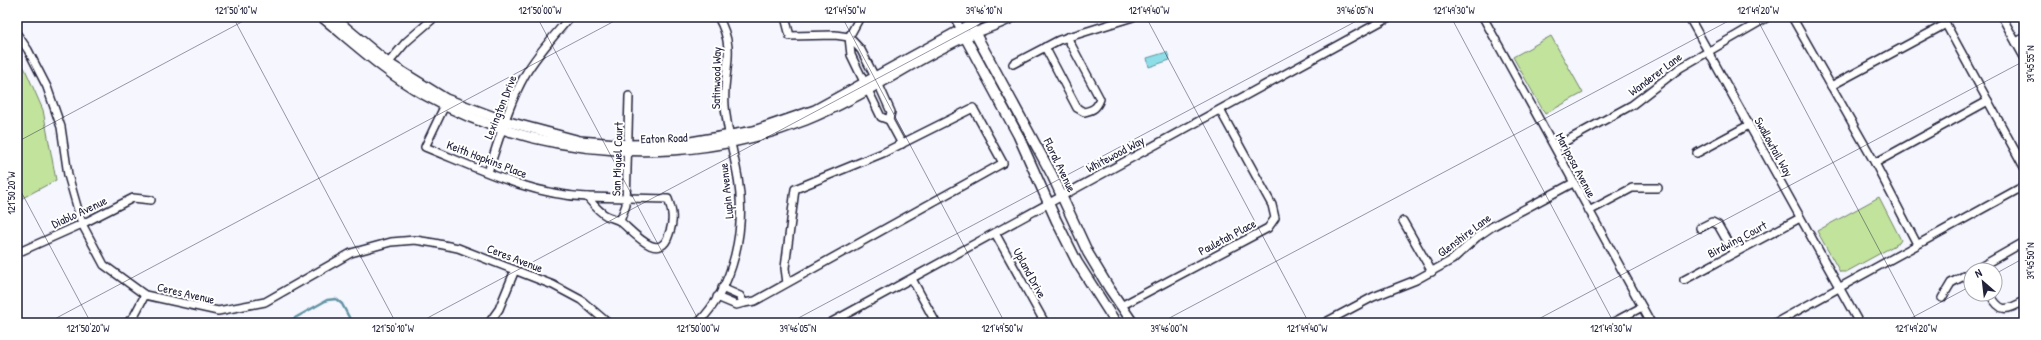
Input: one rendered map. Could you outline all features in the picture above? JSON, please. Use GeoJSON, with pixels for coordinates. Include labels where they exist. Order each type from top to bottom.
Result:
{"type":"FeatureCollection","features":[{"type":"Feature","properties":{"kind":"street","name":"Eaton Road"},"geometry":{"type":"LineString","coordinates":[[322,17],[425,95],[445,105],[560,144],[678,150],[730,139],[762,135],[807,120],[963,33],[975,33],[996,26],[1013,17]]}},
{"type":"Feature","properties":{"kind":"street"},"geometry":{"type":"LineString","coordinates":[[333,17],[386,66],[446,99],[504,125]]}},
{"type":"Feature","properties":{"kind":"street"},"geometry":{"type":"LineString","coordinates":[[386,66],[406,42],[435,17]]}},
{"type":"Feature","properties":{"kind":"street","name":"Lexington Drive"},"geometry":{"type":"LineString","coordinates":[[488,172],[512,102],[525,74],[535,59],[570,17]]}},
{"type":"Feature","properties":{"kind":"street","name":"Satinwood Way"},"geometry":{"type":"LineString","coordinates":[[718,17],[728,38],[729,51],[725,105],[730,139]]}},
{"type":"Feature","properties":{"kind":"street"},"geometry":{"type":"LineString","coordinates":[[785,17],[790,36],[835,35],[849,37],[861,50],[877,80],[891,112],[889,120]]}},
{"type":"Feature","properties":{"kind":"street"},"geometry":{"type":"LineString","coordinates":[[860,17],[849,37],[851,55],[882,117],[889,120],[902,144]]}},
{"type":"Feature","properties":{"kind":"street","name":"Floral Avenue"},"geometry":{"type":"LineString","coordinates":[[954,17],[1018,135],[1077,262],[1116,323]]}},
{"type":"Feature","properties":{"kind":"street"},"geometry":{"type":"LineString","coordinates":[[963,33],[968,20],[984,17]]}},
{"type":"Feature","properties":{"kind":"street"},"geometry":{"type":"LineString","coordinates":[[1013,64],[1068,37],[1133,17]]}},
{"type":"Feature","properties":{"kind":"street","name":"Whitewood Way"},"geometry":{"type":"LineString","coordinates":[[830,323],[1389,17]]}},
{"type":"Feature","properties":{"kind":"street","name":"Mariposa Avenue"},"geometry":{"type":"LineString","coordinates":[[1483,17],[1651,323]]}},
{"type":"Feature","properties":{"kind":"street","name":"Swallowtail Way"},"geometry":{"type":"LineString","coordinates":[[1690,17],[1859,323]]}},
{"type":"Feature","properties":{"kind":"street","name":"Wanderer Lane"},"geometry":{"type":"LineString","coordinates":[[1555,147],[1632,104],[1680,68],[1708,50],[1768,17]]}},
{"type":"Feature","properties":{"kind":"street"},"geometry":{"type":"LineString","coordinates":[[1792,17],[1875,163],[1917,244]]}},
{"type":"Feature","properties":{"kind":"street"},"geometry":{"type":"LineString","coordinates":[[1942,17],[2024,167]]}},
{"type":"Feature","properties":{"kind":"street"},"geometry":{"type":"LineString","coordinates":[[2002,17],[2024,57]]}},
{"type":"Feature","properties":{"kind":"street","name":"Floral Avenue"},"geometry":{"type":"LineString","coordinates":[[968,20],[1020,114],[1062,196],[1088,253],[1132,323]]}},
{"type":"Feature","properties":{"kind":"street"},"geometry":{"type":"LineString","coordinates":[[1831,86],[1946,24]]}},
{"type":"Feature","properties":{"kind":"street","name":"Ceres Avenue"},"geometry":{"type":"LineString","coordinates":[[17,34],[28,50],[47,87],[61,128],[68,175],[82,224],[104,265],[145,295],[218,311],[265,302],[351,253],[391,242],[415,240],[458,248],[515,270],[568,293],[596,311],[608,323]]}},
{"type":"Feature","properties":{"kind":"street"},"geometry":{"type":"LineString","coordinates":[[1045,48],[1077,108],[1084,112],[1092,110],[1097,106],[1100,99],[1068,37]]}},
{"type":"Feature","properties":{"kind":"street"},"geometry":{"type":"LineString","coordinates":[[2016,42],[2024,38]]}},
{"type":"Feature","properties":{"kind":"street","name":"San Miguel Court"},"geometry":{"type":"LineString","coordinates":[[620,222],[625,212],[627,198],[630,96]]}},
{"type":"Feature","properties":{"kind":"street"},"geometry":{"type":"LineString","coordinates":[[1875,163],[1988,101]]}},
{"type":"Feature","properties":{"kind":"street","name":"Keith Hopkins Place"},"geometry":{"type":"LineString","coordinates":[[445,105],[425,147],[488,172],[548,193],[563,196],[668,199],[672,211],[673,224],[667,242],[662,246],[655,247],[627,229],[620,222],[606,215],[587,197]]}},
{"type":"Feature","properties":{"kind":"street"},"geometry":{"type":"LineString","coordinates":[[717,297],[736,305],[755,301],[1003,163],[973,108],[883,153],[795,189],[785,268],[787,283]]}},
{"type":"Feature","properties":{"kind":"street","name":"Pauletah Place"},"geometry":{"type":"LineString","coordinates":[[1121,306],[1268,228],[1275,218],[1272,205],[1220,110]]}},
{"type":"Feature","properties":{"kind":"street"},"geometry":{"type":"LineString","coordinates":[[1697,153],[1749,125]]}},
{"type":"Feature","properties":{"kind":"street","name":"Lupin Avenue"},"geometry":{"type":"LineString","coordinates":[[698,323],[722,288],[736,253],[741,224],[739,184],[730,139]]}},
{"type":"Feature","properties":{"kind":"street","name":"Glenshire Lane"},"geometry":{"type":"LineString","coordinates":[[1324,323],[1334,320],[1373,297],[1432,272],[1452,260],[1477,237],[1493,226],[1573,183]]}},
{"type":"Feature","properties":{"kind":"street"},"geometry":{"type":"LineString","coordinates":[[1779,322],[1917,244],[2024,186]]}},
{"type":"Feature","properties":{"kind":"street"},"geometry":{"type":"LineString","coordinates":[[1589,211],[1632,188],[1658,188]]}},
{"type":"Feature","properties":{"kind":"street","name":"Diablo Avenue"},"geometry":{"type":"LineString","coordinates":[[17,254],[82,224],[133,198],[151,200]]}},
{"type":"Feature","properties":{"kind":"street","name":"Birdwing Court"},"geometry":{"type":"LineString","coordinates":[[1684,280],[1800,218]]}},
{"type":"Feature","properties":{"kind":"street"},"geometry":{"type":"LineString","coordinates":[[1403,221],[1432,272]]}},
{"type":"Feature","properties":{"kind":"street"},"geometry":{"type":"LineString","coordinates":[[1700,228],[1712,222],[1718,225],[1734,253]]}},
{"type":"Feature","properties":{"kind":"street","name":"Upland Drive"},"geometry":{"type":"LineString","coordinates":[[996,233],[1045,323]]}},
{"type":"Feature","properties":{"kind":"street"},"geometry":{"type":"LineString","coordinates":[[1988,262],[2024,242]]}},
{"type":"Feature","properties":{"kind":"street"},"geometry":{"type":"LineString","coordinates":[[489,323],[499,309],[515,270]]}},
{"type":"Feature","properties":{"kind":"street"},"geometry":{"type":"LineString","coordinates":[[1942,298],[1951,283],[1963,276]]}},
{"type":"Feature","properties":{"kind":"street"},"geometry":{"type":"LineString","coordinates":[[912,279],[936,323]]}},
{"type":"Feature","properties":{"kind":"street"},"geometry":{"type":"LineString","coordinates":[[722,288],[740,296],[744,303]]}},
{"type":"Feature","properties":{"kind":"street"},"geometry":{"type":"LineString","coordinates":[[127,323],[134,316],[145,295]]}},
{"type":"Feature","properties":{"kind":"street"},"geometry":{"type":"LineString","coordinates":[[1994,302],[2000,308],[2009,308],[2024,301]]}},
{"type":"Feature","properties":{"kind":"street"},"geometry":{"type":"LineString","coordinates":[[1612,323],[1642,307]]}},
{"type":"Feature","properties":{"kind":"green space"},"geometry":{"type":"Polygon","coordinates":[[[1551,36],[1583,93],[1545,114],[1513,57],[1551,36]]]}},
{"type":"Feature","properties":{"kind":"green space"},"geometry":{"type":"Polygon","coordinates":[[[17,57],[25,69],[43,110],[56,180],[17,201],[17,57]]]}},
{"type":"Feature","properties":{"kind":"green space"},"geometry":{"type":"Polygon","coordinates":[[[1879,197],[1901,240],[1899,243],[1846,272],[1840,272],[1817,231],[1879,197]]]}},
{"type":"Feature","properties":{"kind":"water"},"geometry":{"type":"Polygon","coordinates":[[[1167,52],[1170,60],[1149,67],[1147,58],[1167,52]]]}},
{"type":"Feature","properties":{"kind":"waterway"},"geometry":{"type":"LineString","coordinates":[[286,323],[327,300],[336,299],[342,304],[352,323]]}}]}
